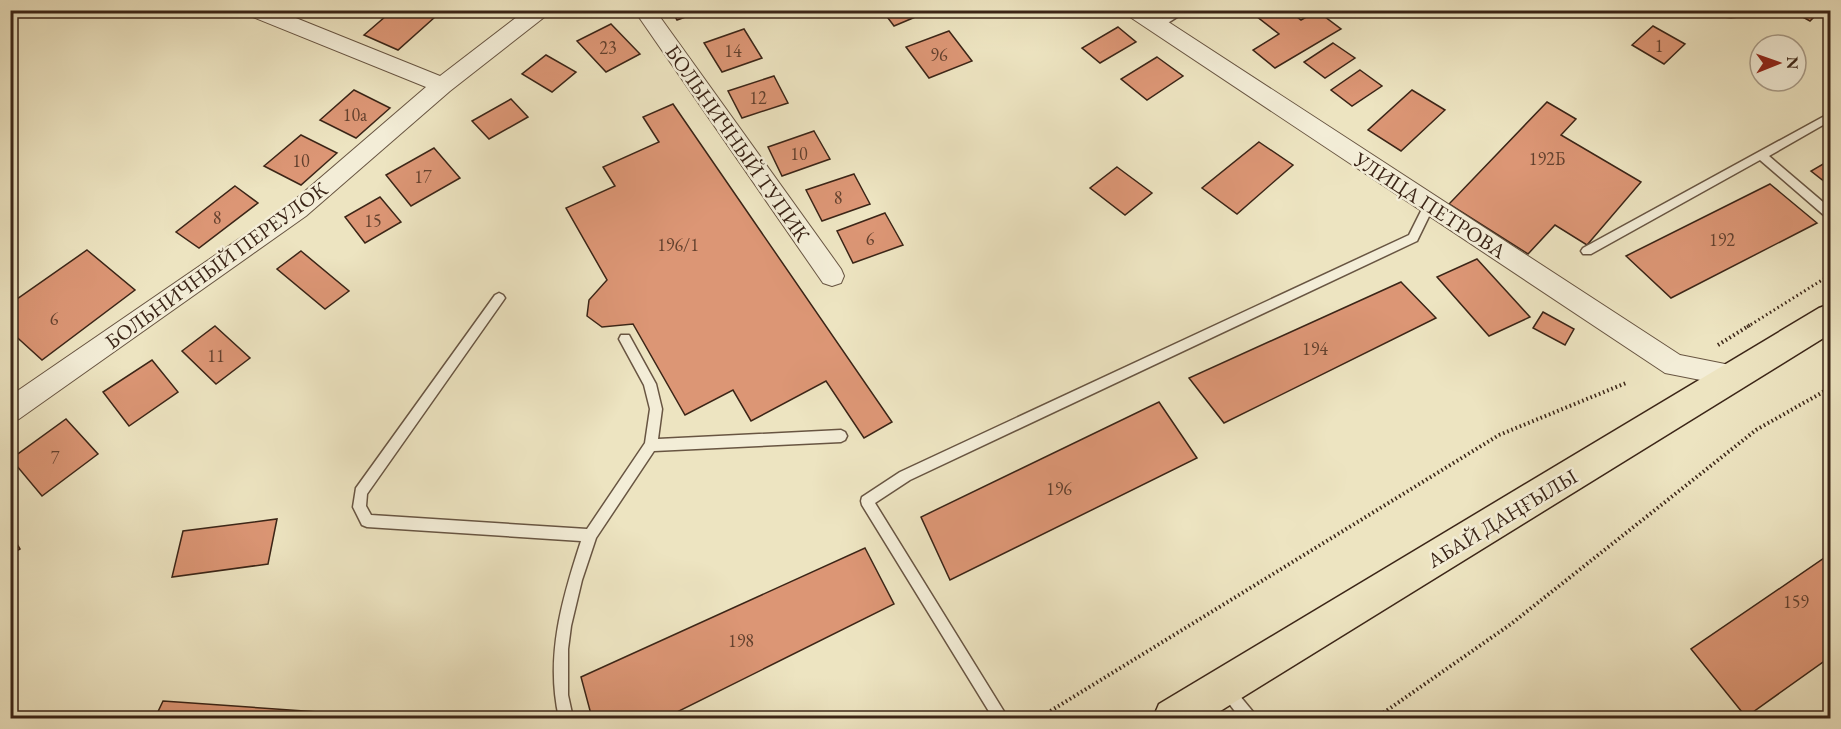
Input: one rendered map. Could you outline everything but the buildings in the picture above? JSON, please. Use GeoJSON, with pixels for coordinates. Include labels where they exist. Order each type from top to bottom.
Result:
{"type":"FeatureCollection","features":[{"type":"Feature","properties":{"kind":"main road","name":"АБАЙ ДАҢҒЫЛЫ"},"geometry":{"type":"LineString","coordinates":[[1173,718],[1830,318]]}},
{"type":"Feature","properties":{"kind":"street"},"geometry":{"type":"LineString","coordinates":[[255,10],[442,85]]}},
{"type":"Feature","properties":{"kind":"street","name":"БОЛЬНИЧНЫЙ ПЕРЕУЛОК"},"geometry":{"type":"LineString","coordinates":[[10,411],[298,210],[442,85],[540,10]]}},
{"type":"Feature","properties":{"kind":"street","name":"БОЛЬНИЧНЫЙ ТУПИК"},"geometry":{"type":"LineString","coordinates":[[644,10],[832,276]]}},
{"type":"Feature","properties":{"kind":"street","name":"УЛИЦА ПЕТРОВА"},"geometry":{"type":"LineString","coordinates":[[1134,10],[1674,365],[1736,376]]}},
{"type":"Feature","properties":{"kind":"street"},"geometry":{"type":"LineString","coordinates":[[1722,10],[1740,10]]}},
{"type":"Feature","properties":{"kind":"lane"},"geometry":{"type":"LineString","coordinates":[[1158,26],[1184,10]]}},
{"type":"Feature","properties":{"kind":"lane"},"geometry":{"type":"LineString","coordinates":[[1587,251],[1830,117]]}},
{"type":"Feature","properties":{"kind":"lane"},"geometry":{"type":"LineString","coordinates":[[1761,155],[1830,214]]}},
{"type":"Feature","properties":{"kind":"lane"},"geometry":{"type":"LineString","coordinates":[[1001,718],[867,501],[905,476],[1413,238],[1430,204]]}},
{"type":"Feature","properties":{"kind":"lane"},"geometry":{"type":"LineString","coordinates":[[499,298],[361,492],[359,498],[361,513],[367,521],[590,535]]}},
{"type":"Feature","properties":{"kind":"lane"},"geometry":{"type":"LineString","coordinates":[[566,718],[559,695],[562,637],[571,588],[590,535],[651,445],[656,409],[650,384],[625,339]]}},
{"type":"Feature","properties":{"kind":"lane"},"geometry":{"type":"LineString","coordinates":[[651,445],[841,436]]}},
{"type":"Feature","properties":{"kind":"lane"},"geometry":{"type":"LineString","coordinates":[[1224,688],[1249,718]]}},
{"type":"Feature","properties":{"kind":"path"},"geometry":{"type":"LineString","coordinates":[[1716,346],[1830,275]]}},
{"type":"Feature","properties":{"kind":"path"},"geometry":{"type":"LineString","coordinates":[[1039,718],[1499,435],[1626,384]]}},
{"type":"Feature","properties":{"kind":"path"},"geometry":{"type":"LineString","coordinates":[[1376,718],[1511,624],[1756,430],[1830,388]]}}]}
